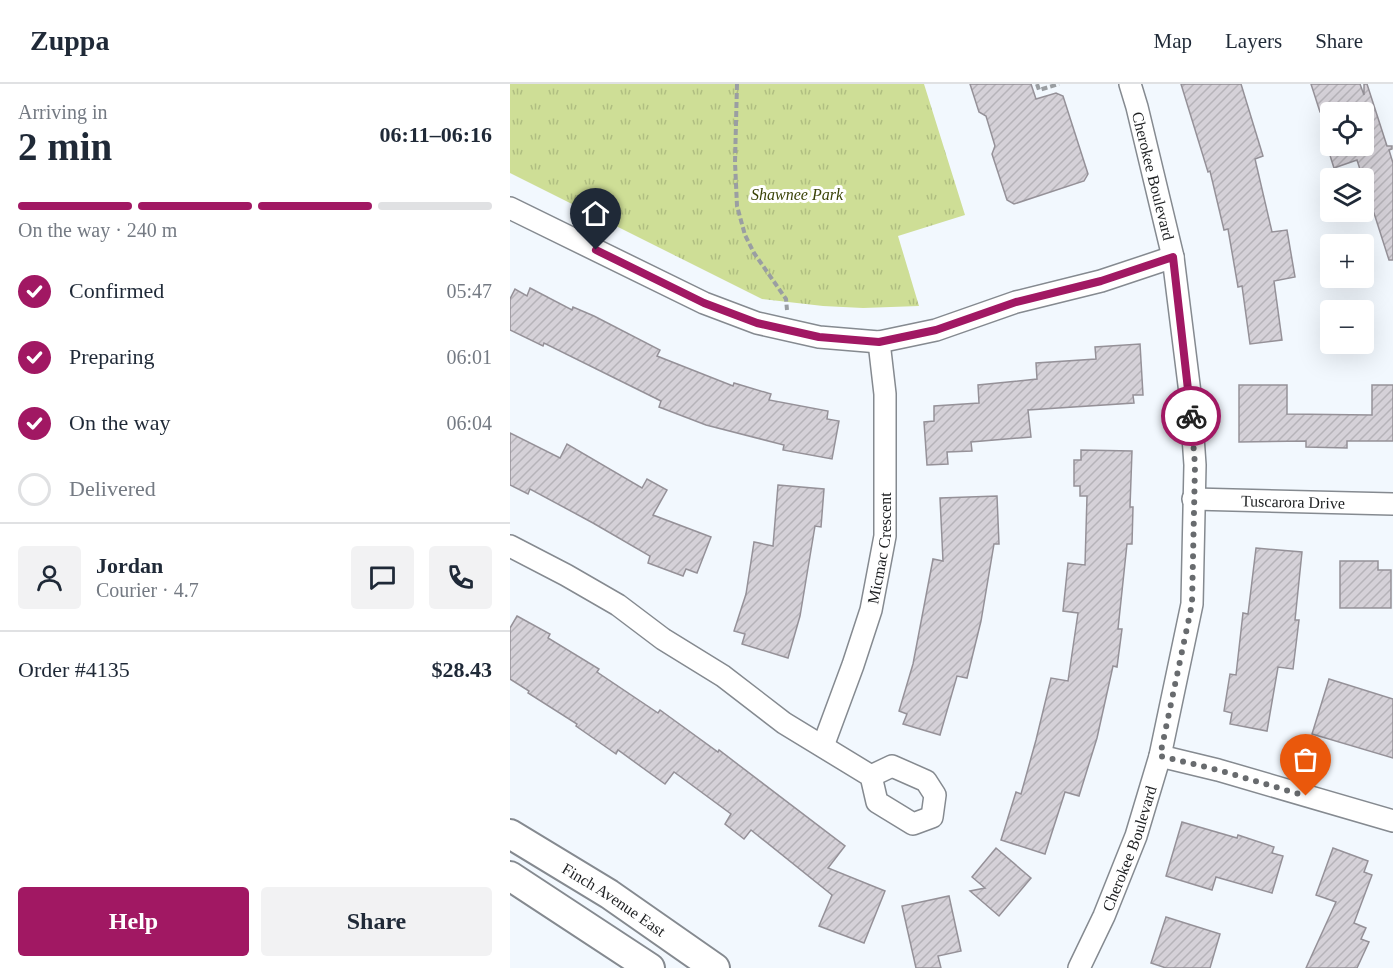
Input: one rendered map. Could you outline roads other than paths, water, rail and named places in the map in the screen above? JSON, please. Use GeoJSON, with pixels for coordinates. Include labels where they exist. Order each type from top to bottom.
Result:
{"type":"FeatureCollection","features":[{"type":"Feature","properties":{"kind":"main road","name":"Finch Avenue East"},"geometry":{"type":"LineString","coordinates":[[510,834],[609,894],[715,968]]}},
{"type":"Feature","properties":{"kind":"main road"},"geometry":{"type":"LineString","coordinates":[[510,876],[650,968]]}},
{"type":"Feature","properties":{"kind":"street","name":"Cherokee Boulevard"},"geometry":{"type":"LineString","coordinates":[[1079,968],[1104,916],[1136,836],[1160,756],[1192,604],[1195,465],[1190,393],[1173,257],[1130,84]]}},
{"type":"Feature","properties":{"kind":"street"},"geometry":{"type":"LineString","coordinates":[[510,208],[704,303],[757,323],[819,337],[879,342],[936,330],[1016,302],[1101,281],[1173,257]]}},
{"type":"Feature","properties":{"kind":"street","name":"Micmac Crescent"},"geometry":{"type":"LineString","coordinates":[[823,746],[871,610],[885,536],[885,394],[879,342]]}},
{"type":"Feature","properties":{"kind":"street","name":"Tuscarora Drive"},"geometry":{"type":"LineString","coordinates":[[1193,499],[1393,504]]}},
{"type":"Feature","properties":{"kind":"street"},"geometry":{"type":"LineString","coordinates":[[510,546],[567,575],[618,605],[663,639],[723,676],[784,723],[871,776]]}},
{"type":"Feature","properties":{"kind":"street"},"geometry":{"type":"LineString","coordinates":[[1160,756],[1218,770],[1393,822]]}},
{"type":"Feature","properties":{"kind":"park label","name":"Shawnee Park"},"geometry":{"type":"Point","coordinates":[797,194]}}]}
